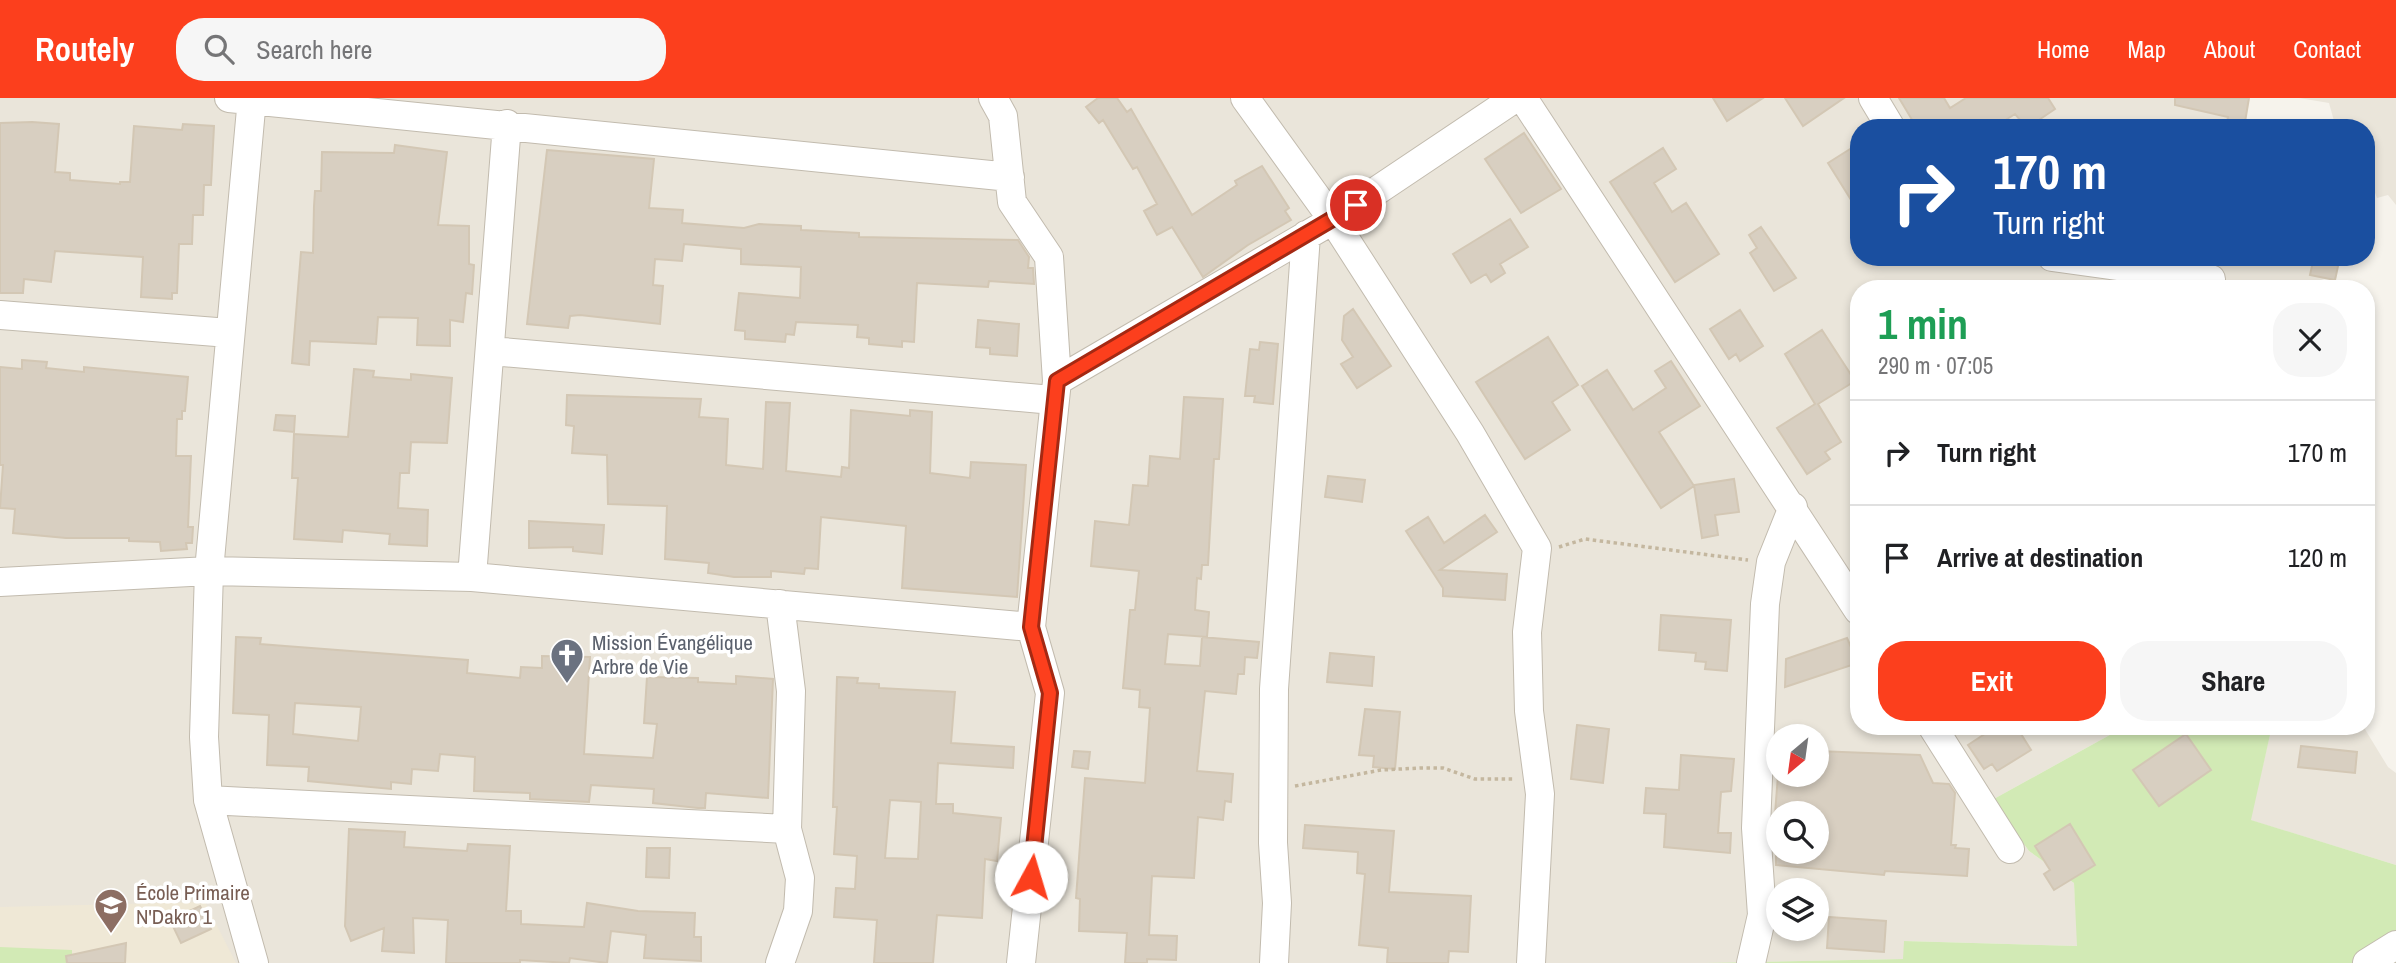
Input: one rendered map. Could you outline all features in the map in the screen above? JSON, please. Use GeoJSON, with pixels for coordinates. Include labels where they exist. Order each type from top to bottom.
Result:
{"type":"FeatureCollection","features":[{"type":"Feature","properties":{"kind":"street"},"geometry":{"type":"LineString","coordinates":[[254,963],[208,800],[204,737],[209,572],[229,333],[244,98],[1010,177]]}},
{"type":"Feature","properties":{"kind":"street"},"geometry":{"type":"LineString","coordinates":[[993,98],[1003,116],[1012,202],[1049,257],[1055,391],[1031,627],[1050,693],[1021,963]]}},
{"type":"Feature","properties":{"kind":"street"},"geometry":{"type":"LineString","coordinates":[[1245,98],[1333,220],[1469,433],[1537,548],[1527,632],[1529,711],[1540,794],[1531,963]]}},
{"type":"Feature","properties":{"kind":"street"},"geometry":{"type":"LineString","coordinates":[[491,351],[1055,391],[1333,220],[1515,98]]}},
{"type":"Feature","properties":{"kind":"street"},"geometry":{"type":"LineString","coordinates":[[1523,98],[1850,597]]}},
{"type":"Feature","properties":{"kind":"street"},"geometry":{"type":"LineString","coordinates":[[1873,98],[1886,119]]}},
{"type":"Feature","properties":{"kind":"street"},"geometry":{"type":"LineString","coordinates":[[472,577],[507,124]]}},
{"type":"Feature","properties":{"kind":"street"},"geometry":{"type":"LineString","coordinates":[[1274,963],[1277,903],[1272,790],[1273,689],[1306,235]]}},
{"type":"Feature","properties":{"kind":"street"},"geometry":{"type":"LineString","coordinates":[[2117,266],[2211,279]]}},
{"type":"Feature","properties":{"kind":"street"},"geometry":{"type":"LineString","coordinates":[[0,315],[229,333]]}},
{"type":"Feature","properties":{"kind":"street"},"geometry":{"type":"LineString","coordinates":[[1751,963],[1762,915],[1756,828],[1765,604],[1771,562],[1793,507]]}},
{"type":"Feature","properties":{"kind":"street"},"geometry":{"type":"LineString","coordinates":[[0,582],[209,572],[472,577],[1031,627]]}},
{"type":"Feature","properties":{"kind":"street"},"geometry":{"type":"LineString","coordinates":[[780,604],[791,691],[787,829],[800,878],[798,911],[780,963]]}},
{"type":"Feature","properties":{"kind":"street"},"geometry":{"type":"LineString","coordinates":[[1939,735],[2010,849]]}},
{"type":"Feature","properties":{"kind":"street"},"geometry":{"type":"LineString","coordinates":[[208,800],[787,829]]}},
{"type":"Feature","properties":{"kind":"street"},"geometry":{"type":"LineString","coordinates":[[2367,963],[2396,945]]}},
{"type":"Feature","properties":{"kind":"path"},"geometry":{"type":"LineString","coordinates":[[1537,548],[1564,547],[1585,539],[1771,562]]}},
{"type":"Feature","properties":{"kind":"path"},"geometry":{"type":"LineString","coordinates":[[1272,790],[1381,770],[1420,768],[1443,768],[1475,779],[1537,778]]}},
{"type":"Feature","properties":{"kind":"shaded area"},"geometry":{"type":"Polygon","coordinates":[[[0,98],[2244,98],[2240,119],[1850,119],[1850,266],[2335,266],[2333,276],[2321,280],[1850,280],[1850,735],[2110,735],[1992,800],[2029,851],[2074,883],[2078,946],[1905,941],[1904,959],[1704,963],[0,963],[0,98]]]}},
{"type":"Feature","properties":{"kind":"shaded area"},"geometry":{"type":"Polygon","coordinates":[[[2299,98],[2396,98],[2396,205],[2388,195],[2377,198],[2375,193],[2375,119],[2333,119],[2329,103],[2299,98]]]}},
{"type":"Feature","properties":{"kind":"shaded area"},"geometry":{"type":"Polygon","coordinates":[[[2270,735],[2368,735],[2388,767],[2396,773],[2396,865],[2250,820],[2270,735]]]}},
{"type":"Feature","properties":{"kind":"shaded area","name":"École Primaire N'Dakro 1"},"geometry":{"type":"Polygon","coordinates":[[[205,902],[236,963],[0,963],[0,907],[205,902]]]}},
{"type":"Feature","properties":{"kind":"green space"},"geometry":{"type":"Polygon","coordinates":[[[2110,735],[2270,735],[2251,820],[2396,865],[2396,963],[1704,963],[1903,959],[1904,941],[2077,946],[2074,883],[2029,851],[1992,800],[2110,735]]]}},
{"type":"Feature","properties":{"kind":"green space"},"geometry":{"type":"Polygon","coordinates":[[[0,947],[72,950],[72,963],[0,963],[0,947]]]}},
{"type":"Feature","properties":{"kind":"building"},"geometry":{"type":"Polygon","coordinates":[[[1098,98],[1117,98],[1127,112],[1131,109],[1192,215],[1237,185],[1235,181],[1262,166],[1289,208],[1285,211],[1291,220],[1248,245],[1203,277],[1172,227],[1157,235],[1144,211],[1157,204],[1137,167],[1133,169],[1103,120],[1099,123],[1086,107],[1098,98]]]}},
{"type":"Feature","properties":{"kind":"building"},"geometry":{"type":"Polygon","coordinates":[[[1713,98],[1763,98],[1727,121],[1713,98]]]}},
{"type":"Feature","properties":{"kind":"building"},"geometry":{"type":"Polygon","coordinates":[[[1785,98],[1844,98],[1803,126],[1785,98]]]}},
{"type":"Feature","properties":{"kind":"building"},"geometry":{"type":"Polygon","coordinates":[[[1899,98],[1944,98],[1950,108],[1966,98],[2048,98],[2055,109],[2040,119],[2019,119],[2015,114],[2007,119],[1912,119],[1899,98]]]}},
{"type":"Feature","properties":{"kind":"building"},"geometry":{"type":"Polygon","coordinates":[[[2175,98],[2249,98],[2246,119],[2228,119],[2175,105],[2175,98]]]}},
{"type":"Feature","properties":{"kind":"building"},"geometry":{"type":"Polygon","coordinates":[[[0,123],[59,124],[55,172],[70,173],[70,180],[120,184],[130,182],[134,126],[182,130],[183,124],[214,126],[211,185],[204,185],[203,215],[193,215],[192,244],[179,244],[177,293],[172,293],[172,299],[141,297],[143,257],[55,251],[51,282],[24,279],[23,293],[0,293],[0,123]]]}},
{"type":"Feature","properties":{"kind":"building"},"geometry":{"type":"Polygon","coordinates":[[[1524,133],[1561,189],[1521,213],[1485,159],[1524,133]]]}},
{"type":"Feature","properties":{"kind":"building"},"geometry":{"type":"Polygon","coordinates":[[[395,145],[447,152],[438,225],[469,226],[469,264],[474,265],[472,294],[466,293],[463,322],[450,320],[450,346],[417,345],[418,318],[378,317],[376,344],[310,341],[309,365],[292,363],[301,252],[313,253],[315,191],[321,191],[322,152],[394,153],[395,145]]]}},
{"type":"Feature","properties":{"kind":"building"},"geometry":{"type":"Polygon","coordinates":[[[1663,148],[1676,169],[1654,183],[1672,212],[1686,203],[1719,254],[1675,282],[1610,182],[1663,148]]]}},
{"type":"Feature","properties":{"kind":"building"},"geometry":{"type":"Polygon","coordinates":[[[1850,149],[1850,198],[1828,163],[1850,149]]]}},
{"type":"Feature","properties":{"kind":"building"},"geometry":{"type":"Polygon","coordinates":[[[547,150],[654,159],[649,208],[683,210],[682,223],[744,228],[759,224],[801,226],[801,230],[859,233],[859,237],[1018,240],[1029,257],[1028,268],[1033,268],[1034,284],[989,281],[988,287],[917,283],[914,342],[902,341],[902,347],[869,344],[869,338],[857,337],[858,325],[796,322],[794,335],[786,334],[785,342],[745,339],[745,331],[735,330],[739,293],[800,298],[801,267],[741,264],[741,249],[684,244],[682,261],[655,259],[653,285],[663,286],[660,324],[580,315],[570,316],[568,328],[527,324],[547,150]]]}},
{"type":"Feature","properties":{"kind":"building"},"geometry":{"type":"Polygon","coordinates":[[[1510,219],[1528,247],[1500,264],[1505,273],[1491,282],[1486,274],[1471,283],[1453,254],[1510,219]]]}},
{"type":"Feature","properties":{"kind":"building"},"geometry":{"type":"Polygon","coordinates":[[[1761,227],[1796,278],[1774,291],[1750,253],[1757,248],[1749,235],[1761,227]]]}},
{"type":"Feature","properties":{"kind":"building"},"geometry":{"type":"Polygon","coordinates":[[[2312,266],[2338,266],[2335,280],[2310,275],[2312,266]]]}},
{"type":"Feature","properties":{"kind":"building"},"geometry":{"type":"Polygon","coordinates":[[[1353,309],[1391,366],[1357,388],[1341,364],[1353,357],[1342,340],[1344,316],[1353,309]]]}},
{"type":"Feature","properties":{"kind":"building"},"geometry":{"type":"Polygon","coordinates":[[[1740,310],[1763,346],[1740,361],[1736,354],[1729,359],[1710,329],[1740,310]]]}},
{"type":"Feature","properties":{"kind":"building"},"geometry":{"type":"Polygon","coordinates":[[[978,320],[1019,324],[1017,356],[990,354],[990,348],[976,347],[978,320]]]}},
{"type":"Feature","properties":{"kind":"building"},"geometry":{"type":"Polygon","coordinates":[[[1822,330],[1850,373],[1850,384],[1818,404],[1841,442],[1825,452],[1830,459],[1807,474],[1777,428],[1815,404],[1785,354],[1822,330]]]}},
{"type":"Feature","properties":{"kind":"building"},"geometry":{"type":"Polygon","coordinates":[[[1548,337],[1578,385],[1552,402],[1570,430],[1525,459],[1476,382],[1548,337]]]}},
{"type":"Feature","properties":{"kind":"building"},"geometry":{"type":"Polygon","coordinates":[[[1260,342],[1278,344],[1273,404],[1254,402],[1255,396],[1245,396],[1250,349],[1259,350],[1260,342]]]}},
{"type":"Feature","properties":{"kind":"building"},"geometry":{"type":"Polygon","coordinates":[[[22,360],[47,362],[46,368],[84,372],[84,367],[188,377],[185,411],[182,411],[182,419],[177,419],[176,456],[191,456],[188,527],[193,527],[192,543],[186,543],[187,549],[161,551],[160,542],[129,541],[129,538],[66,538],[13,533],[15,509],[0,508],[3,465],[0,465],[0,367],[22,369],[22,360]]]}},
{"type":"Feature","properties":{"kind":"building"},"geometry":{"type":"Polygon","coordinates":[[[1671,361],[1700,406],[1659,432],[1694,486],[1661,508],[1582,386],[1607,370],[1633,410],[1666,388],[1655,371],[1671,361]]]}},
{"type":"Feature","properties":{"kind":"building"},"geometry":{"type":"Polygon","coordinates":[[[354,369],[374,371],[373,377],[411,380],[411,374],[452,378],[447,443],[411,442],[409,473],[400,473],[398,508],[428,510],[427,546],[389,544],[390,534],[343,530],[342,542],[294,539],[298,478],[292,478],[294,434],[348,437],[354,369]]]}},
{"type":"Feature","properties":{"kind":"building"},"geometry":{"type":"Polygon","coordinates":[[[567,395],[701,399],[699,417],[728,419],[726,465],[763,469],[766,402],[790,403],[786,471],[841,477],[842,467],[849,468],[851,410],[910,416],[910,410],[932,412],[930,473],[970,478],[971,462],[1026,465],[1017,597],[902,588],[906,526],[821,517],[818,569],[805,568],[804,574],[771,571],[771,577],[734,577],[708,573],[709,563],[665,559],[667,506],[608,504],[607,455],[572,453],[574,426],[566,425],[567,395]]]}},
{"type":"Feature","properties":{"kind":"building"},"geometry":{"type":"Polygon","coordinates":[[[1184,397],[1223,399],[1219,459],[1214,459],[1208,565],[1202,565],[1201,579],[1197,578],[1195,610],[1209,612],[1207,637],[1168,634],[1165,664],[1200,666],[1202,637],[1259,642],[1257,658],[1245,657],[1244,674],[1238,674],[1236,694],[1205,691],[1197,771],[1233,774],[1231,802],[1225,801],[1223,820],[1198,817],[1194,878],[1152,876],[1149,935],[1177,936],[1176,960],[1147,959],[1147,963],[1125,963],[1127,933],[1079,931],[1080,899],[1076,898],[1085,778],[1145,783],[1150,708],[1139,707],[1140,690],[1123,688],[1130,610],[1135,610],[1139,571],[1091,566],[1095,521],[1129,525],[1133,485],[1148,486],[1150,456],[1180,459],[1184,397]]]}},
{"type":"Feature","properties":{"kind":"building"},"geometry":{"type":"Polygon","coordinates":[[[276,415],[295,416],[294,432],[274,430],[276,415]]]}},
{"type":"Feature","properties":{"kind":"building"},"geometry":{"type":"Polygon","coordinates":[[[1328,476],[1365,480],[1362,502],[1325,497],[1328,476]]]}},
{"type":"Feature","properties":{"kind":"building"},"geometry":{"type":"Polygon","coordinates":[[[1734,479],[1739,512],[1715,515],[1718,535],[1702,538],[1694,485],[1734,479]]]}},
{"type":"Feature","properties":{"kind":"building"},"geometry":{"type":"Polygon","coordinates":[[[1485,515],[1497,532],[1440,570],[1507,574],[1505,600],[1443,596],[1443,588],[1406,531],[1428,517],[1444,543],[1485,515]]]}},
{"type":"Feature","properties":{"kind":"building"},"geometry":{"type":"Polygon","coordinates":[[[529,521],[604,525],[602,554],[573,551],[573,547],[529,548],[529,521]]]}},
{"type":"Feature","properties":{"kind":"building"},"geometry":{"type":"Polygon","coordinates":[[[1661,615],[1731,620],[1727,671],[1705,669],[1706,662],[1695,661],[1696,653],[1659,650],[1661,615]]]}},
{"type":"Feature","properties":{"kind":"building"},"geometry":{"type":"Polygon","coordinates":[[[236,637],[261,638],[260,644],[468,660],[467,673],[520,678],[521,667],[542,668],[542,656],[590,657],[584,754],[653,758],[657,724],[644,723],[647,677],[698,678],[698,682],[736,684],[736,676],[773,679],[768,798],[706,793],[705,808],[698,808],[653,803],[654,789],[591,785],[589,802],[530,799],[530,793],[474,791],[475,757],[440,754],[438,771],[412,769],[411,784],[391,782],[391,789],[308,781],[309,767],[267,765],[269,715],[233,713],[236,637]],[[295,703],[293,734],[358,741],[361,707],[295,703]]]}},
{"type":"Feature","properties":{"kind":"building"},"geometry":{"type":"Polygon","coordinates":[[[1847,638],[1850,645],[1850,666],[1785,687],[1786,659],[1847,638]]]}},
{"type":"Feature","properties":{"kind":"building"},"geometry":{"type":"Polygon","coordinates":[[[1330,653],[1374,657],[1372,686],[1327,682],[1330,653]]]}},
{"type":"Feature","properties":{"kind":"building"},"geometry":{"type":"Polygon","coordinates":[[[837,677],[858,678],[857,683],[879,684],[879,688],[955,692],[951,743],[1014,747],[1013,768],[938,763],[936,804],[953,804],[953,813],[1001,818],[997,861],[985,859],[982,918],[937,915],[933,963],[874,963],[877,920],[834,917],[836,888],[855,889],[857,856],[834,854],[837,807],[833,807],[837,677]],[[890,800],[885,858],[918,859],[921,802],[890,800]]]}},
{"type":"Feature","properties":{"kind":"building"},"geometry":{"type":"Polygon","coordinates":[[[1365,709],[1400,712],[1395,769],[1373,767],[1374,756],[1359,755],[1365,709]]]}},
{"type":"Feature","properties":{"kind":"building"},"geometry":{"type":"Polygon","coordinates":[[[1577,725],[1609,729],[1603,783],[1571,779],[1577,725]]]}},
{"type":"Feature","properties":{"kind":"building"},"geometry":{"type":"Polygon","coordinates":[[[1983,735],[2022,735],[2031,750],[1997,771],[1992,764],[1984,769],[1968,745],[1983,735]]]}},
{"type":"Feature","properties":{"kind":"building"},"geometry":{"type":"Polygon","coordinates":[[[2187,735],[2211,770],[2159,806],[2133,770],[2187,735]]]}},
{"type":"Feature","properties":{"kind":"building"},"geometry":{"type":"Polygon","coordinates":[[[2301,746],[2357,752],[2355,773],[2298,767],[2301,746]]]}},
{"type":"Feature","properties":{"kind":"building"},"geometry":{"type":"Polygon","coordinates":[[[1074,751],[1090,752],[1088,769],[1072,767],[1074,751]]]}},
{"type":"Feature","properties":{"kind":"building"},"geometry":{"type":"Polygon","coordinates":[[[1829,752],[1920,755],[1933,783],[1949,784],[1955,793],[1951,845],[1969,849],[1967,876],[1885,871],[1884,875],[1776,865],[1829,864],[1829,801],[1776,801],[1777,788],[1829,788],[1829,752]]]}},
{"type":"Feature","properties":{"kind":"building"},"geometry":{"type":"Polygon","coordinates":[[[1681,755],[1734,759],[1731,791],[1721,792],[1718,833],[1731,833],[1730,853],[1664,847],[1666,814],[1644,813],[1646,788],[1679,790],[1681,755]]]}},
{"type":"Feature","properties":{"kind":"building"},"geometry":{"type":"Polygon","coordinates":[[[2070,824],[2095,865],[2054,890],[2044,874],[2050,870],[2035,846],[2070,824]]]}},
{"type":"Feature","properties":{"kind":"building"},"geometry":{"type":"Polygon","coordinates":[[[1305,825],[1394,831],[1389,892],[1471,896],[1468,952],[1449,951],[1448,963],[1387,963],[1388,948],[1359,945],[1365,874],[1357,873],[1358,852],[1303,848],[1305,825]]]}},
{"type":"Feature","properties":{"kind":"building"},"geometry":{"type":"Polygon","coordinates":[[[349,829],[405,832],[404,847],[467,851],[468,844],[510,846],[506,911],[521,911],[521,924],[584,927],[587,903],[638,911],[695,913],[694,937],[701,937],[701,961],[644,958],[646,935],[611,931],[607,963],[570,958],[569,963],[520,960],[520,963],[446,963],[448,920],[413,918],[414,953],[382,951],[384,928],[351,941],[345,926],[349,829]]]}},
{"type":"Feature","properties":{"kind":"building"},"geometry":{"type":"Polygon","coordinates":[[[647,848],[670,848],[669,878],[646,877],[647,848]]]}},
{"type":"Feature","properties":{"kind":"building"},"geometry":{"type":"Polygon","coordinates":[[[200,906],[211,929],[181,943],[170,920],[200,906]]]}},
{"type":"Feature","properties":{"kind":"building"},"geometry":{"type":"Polygon","coordinates":[[[1829,917],[1886,921],[1884,952],[1827,948],[1829,917]]]}},
{"type":"Feature","properties":{"kind":"building"},"geometry":{"type":"Polygon","coordinates":[[[126,943],[125,963],[67,963],[66,956],[126,943]]]}},
{"type":"Feature","properties":{"kind":"place","name":"Mission Évangélique Arbre de Vie"},"geometry":{"type":"Point","coordinates":[567,685]}},
{"type":"Feature","properties":{"kind":"place","name":"École Primaire N'Dakro 1"},"geometry":{"type":"Point","coordinates":[111,935]}},
{"type":"Feature","properties":{"kind":"route"},"geometry":{"type":"LineString","coordinates":[[1031,877],[1050,693],[1031,627],[1057,381],[1356,205]]}}]}
